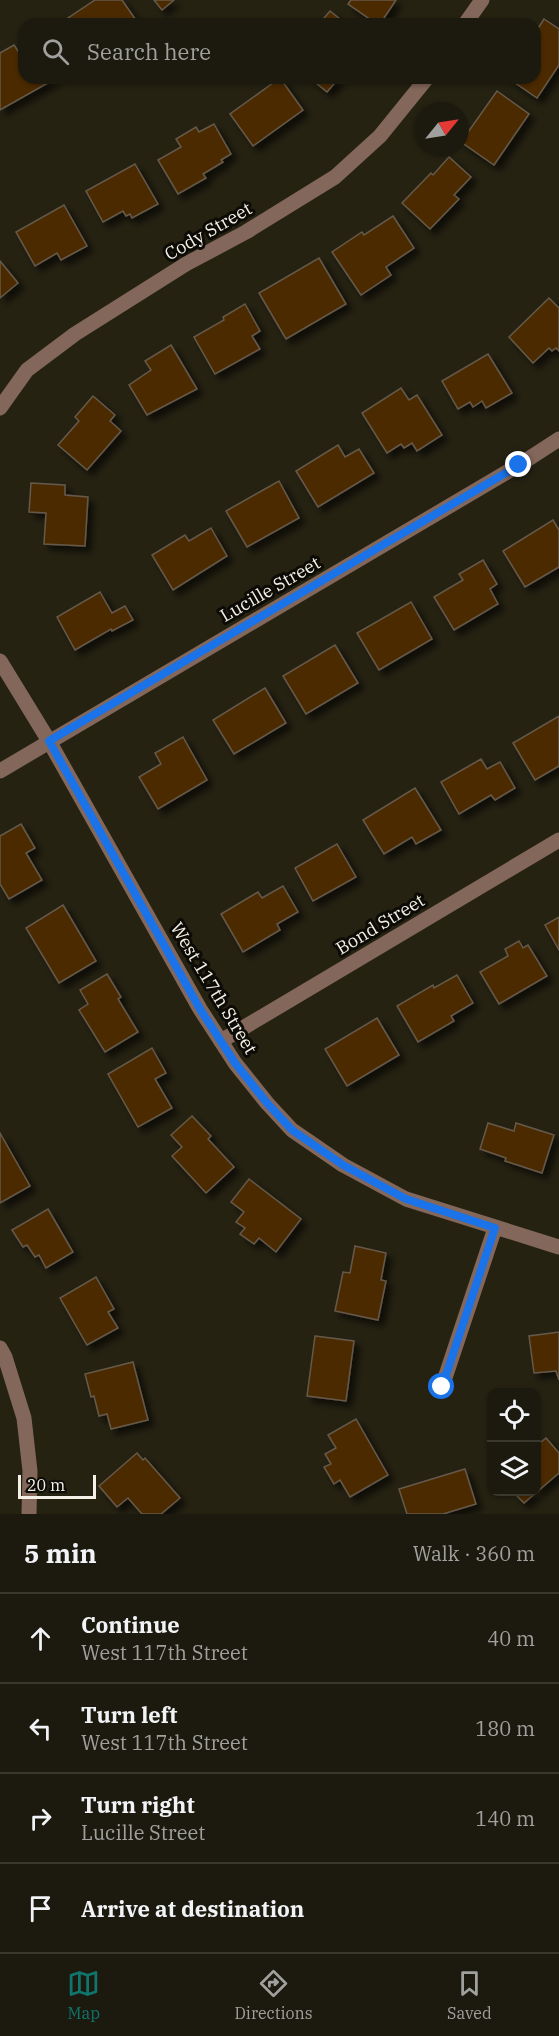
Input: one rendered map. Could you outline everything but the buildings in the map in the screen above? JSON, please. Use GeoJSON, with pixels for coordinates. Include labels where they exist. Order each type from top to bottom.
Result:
{"type":"FeatureCollection","features":[{"type":"Feature","properties":{"kind":"street"},"geometry":{"type":"LineString","coordinates":[[469,18],[482,0]]}},
{"type":"Feature","properties":{"kind":"street","name":"Cody Street"},"geometry":{"type":"LineString","coordinates":[[0,408],[27,370],[75,334],[186,264],[246,232],[334,177],[380,136],[422,84]]}},
{"type":"Feature","properties":{"kind":"street","name":"Lucille Street"},"geometry":{"type":"LineString","coordinates":[[0,771],[519,465],[559,439]]}},
{"type":"Feature","properties":{"kind":"street","name":"West 117th Street"},"geometry":{"type":"LineString","coordinates":[[0,661],[49,741],[200,1009],[241,1071],[292,1130],[343,1165],[406,1199],[559,1247]]}},
{"type":"Feature","properties":{"kind":"street","name":"Bond Street"},"geometry":{"type":"LineString","coordinates":[[221,1041],[559,840]]}},
{"type":"Feature","properties":{"kind":"street"},"geometry":{"type":"LineString","coordinates":[[442,1387],[495,1228]]}},
{"type":"Feature","properties":{"kind":"street"},"geometry":{"type":"LineString","coordinates":[[0,1348],[5,1357],[24,1418],[30,1471],[28,1514]]}},
{"type":"Feature","properties":{"kind":"route"},"geometry":{"type":"LineString","coordinates":[[442,1387],[495,1228],[406,1199],[343,1165],[292,1130],[267,1103],[235,1063],[200,1009],[49,741],[519,465]]}}]}
